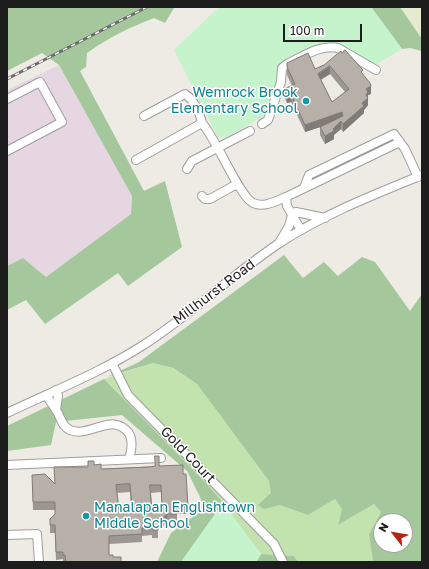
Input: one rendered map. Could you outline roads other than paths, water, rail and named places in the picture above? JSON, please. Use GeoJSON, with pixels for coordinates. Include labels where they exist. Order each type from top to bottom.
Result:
{"type":"FeatureCollection","features":[{"type":"Feature","properties":{"kind":"street"},"geometry":{"type":"LineString","coordinates":[[262,124],[268,120],[282,82],[282,68],[287,64],[323,48],[331,47],[338,48],[376,70]]}},
{"type":"Feature","properties":{"kind":"street"},"geometry":{"type":"LineString","coordinates":[[7,99],[40,82],[62,122],[7,151]]}},
{"type":"Feature","properties":{"kind":"street"},"geometry":{"type":"LineString","coordinates":[[144,116],[185,94],[192,98],[201,116],[202,123],[219,148],[237,184],[246,197],[253,203],[261,205],[271,204],[400,142],[405,149],[418,177]]}},
{"type":"Feature","properties":{"kind":"street"},"geometry":{"type":"LineString","coordinates":[[136,160],[202,123]]}},
{"type":"Feature","properties":{"kind":"street"},"geometry":{"type":"LineString","coordinates":[[187,170],[192,161],[250,131]]}},
{"type":"Feature","properties":{"kind":"street","name":"Millhurst Road"},"geometry":{"type":"LineString","coordinates":[[7,413],[112,363],[146,344],[277,245],[303,229],[418,177]]}},
{"type":"Feature","properties":{"kind":"street"},"geometry":{"type":"LineString","coordinates":[[202,196],[205,199],[210,199],[237,184]]}},
{"type":"Feature","properties":{"kind":"street"},"geometry":{"type":"LineString","coordinates":[[286,197],[287,206],[303,229]]}},
{"type":"Feature","properties":{"kind":"street"},"geometry":{"type":"LineString","coordinates":[[294,214],[325,218]]}},
{"type":"Feature","properties":{"kind":"street"},"geometry":{"type":"LineString","coordinates":[[277,245],[289,226],[294,214]]}},
{"type":"Feature","properties":{"kind":"street","name":"Gold Court"},"geometry":{"type":"LineString","coordinates":[[112,363],[128,395],[274,544],[283,562]]}},
{"type":"Feature","properties":{"kind":"street"},"geometry":{"type":"LineString","coordinates":[[56,390],[58,396],[56,410]]}},
{"type":"Feature","properties":{"kind":"street"},"geometry":{"type":"LineString","coordinates":[[46,395],[56,410],[62,423],[71,431],[78,432],[114,423],[122,426],[130,433],[132,442],[129,459]]}},
{"type":"Feature","properties":{"kind":"street"},"geometry":{"type":"LineString","coordinates":[[7,465],[162,458]]}},
{"type":"Feature","properties":{"kind":"street"},"geometry":{"type":"LineString","coordinates":[[7,535],[37,534],[39,562]]}},
{"type":"Feature","properties":{"kind":"railway"},"geometry":{"type":"LineString","coordinates":[[7,79],[147,7]]}},
{"type":"Feature","properties":{"kind":"place","name":"Wemrock Brook Elementary School"},"geometry":{"type":"Point","coordinates":[306,101]}},
{"type":"Feature","properties":{"kind":"place","name":"Manalapan Englishtown Middle School"},"geometry":{"type":"Point","coordinates":[86,516]}}]}
